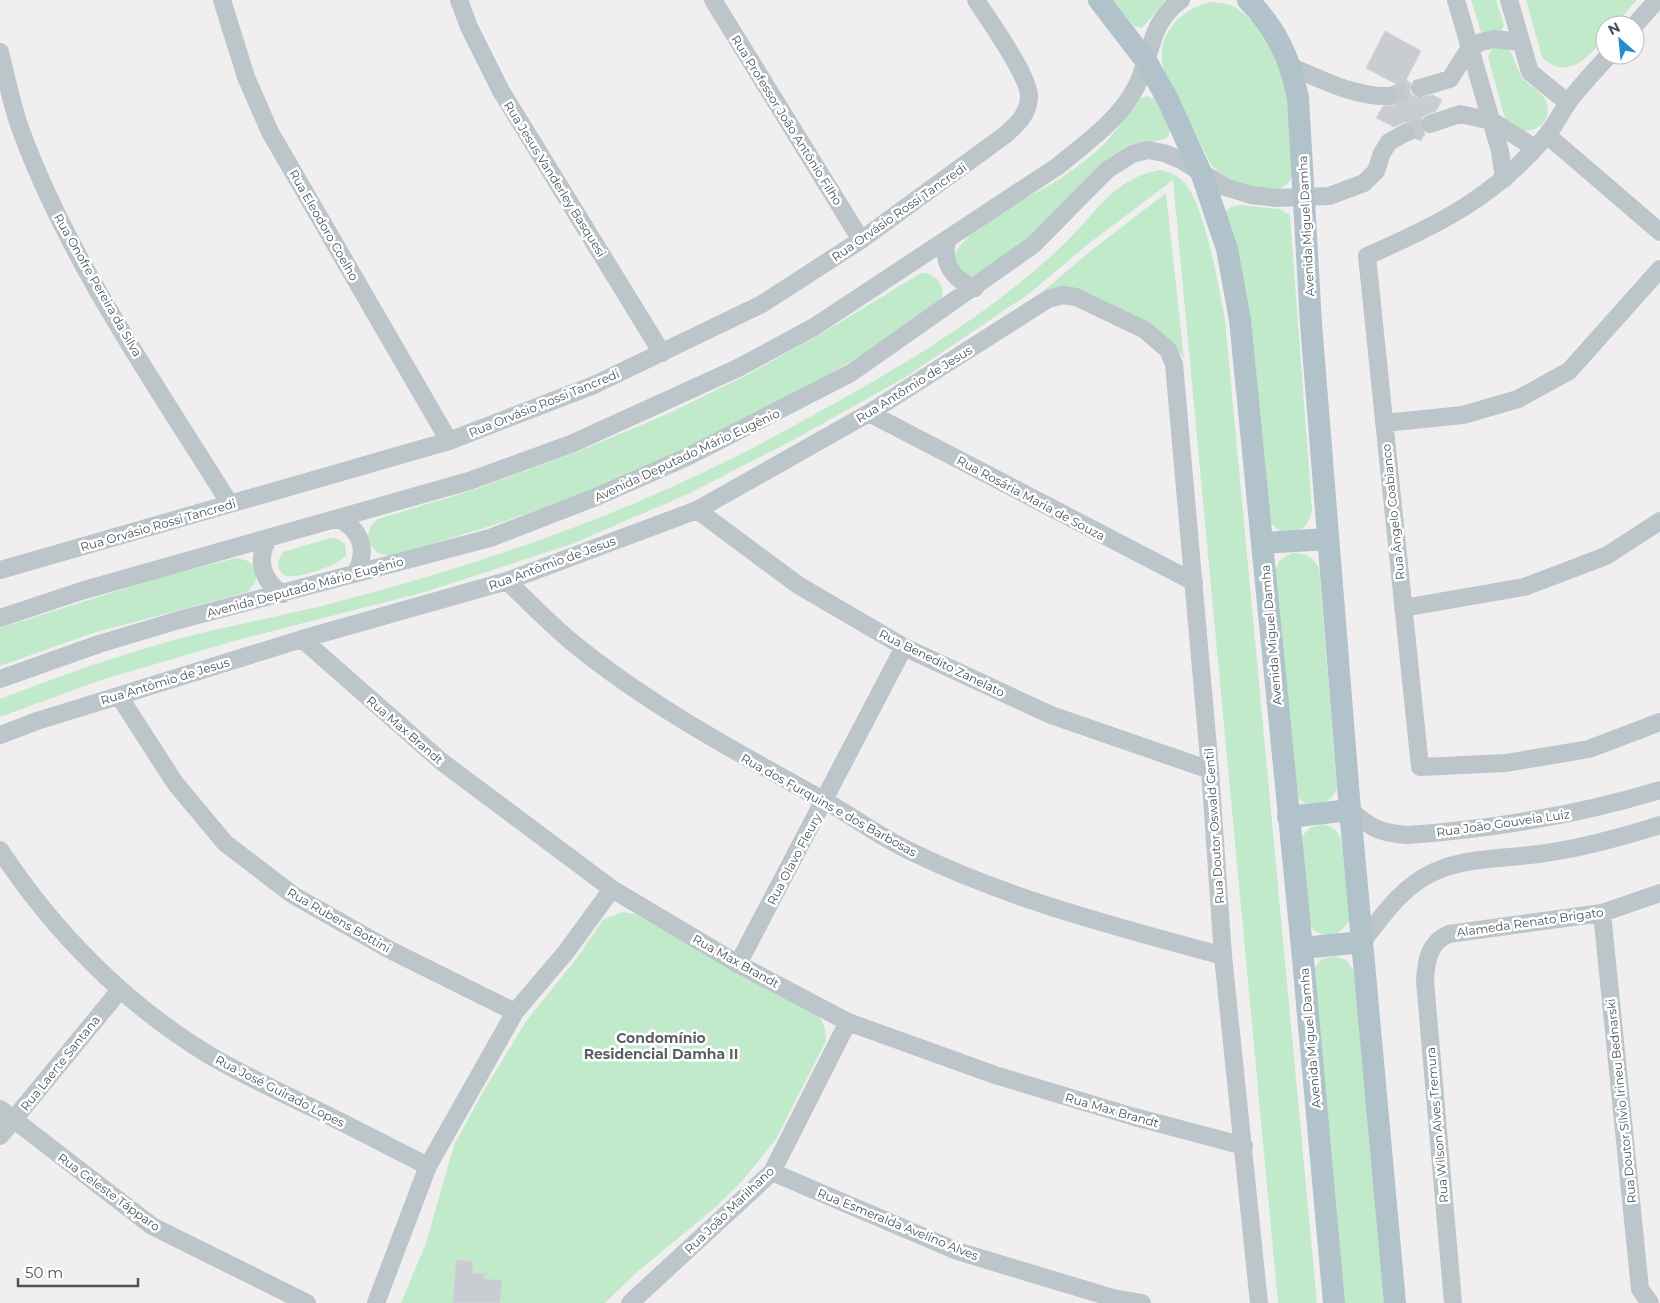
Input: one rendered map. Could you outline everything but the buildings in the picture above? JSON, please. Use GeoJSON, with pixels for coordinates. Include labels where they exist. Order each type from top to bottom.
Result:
{"type":"FeatureCollection","features":[{"type":"Feature","properties":{"kind":"main road","name":"Avenida Miguel Damha"},"geometry":{"type":"LineString","coordinates":[[1099,0],[1146,61],[1168,100],[1202,175],[1227,249],[1240,320],[1302,948],[1334,1303]]}},
{"type":"Feature","properties":{"kind":"main road","name":"Avenida Miguel Damha"},"geometry":{"type":"LineString","coordinates":[[1248,0],[1271,27],[1292,67],[1298,98],[1302,135],[1303,197],[1328,539],[1350,810],[1395,1303]]}},
{"type":"Feature","properties":{"kind":"main road"},"geometry":{"type":"LineString","coordinates":[[1262,543],[1328,539]]}},
{"type":"Feature","properties":{"kind":"main road"},"geometry":{"type":"LineString","coordinates":[[1288,816],[1350,810]]}},
{"type":"Feature","properties":{"kind":"main road"},"geometry":{"type":"LineString","coordinates":[[1302,948],[1362,942]]}},
{"type":"Feature","properties":{"kind":"street","name":"Rua Eleodoro Coelho"},"geometry":{"type":"LineString","coordinates":[[222,0],[246,77],[270,132],[449,440]]}},
{"type":"Feature","properties":{"kind":"street","name":"Rua Jesus Vanderley Basquesi"},"geometry":{"type":"LineString","coordinates":[[459,0],[501,91],[662,353]]}},
{"type":"Feature","properties":{"kind":"street","name":"Rua Professor João Antônio Filho"},"geometry":{"type":"LineString","coordinates":[[713,0],[861,240]]}},
{"type":"Feature","properties":{"kind":"street","name":"Rua Orvásio Rossi Tancredi"},"geometry":{"type":"LineString","coordinates":[[0,570],[449,440],[594,385],[762,304],[861,240],[1005,136],[1021,121],[1027,110],[1029,88],[976,0]]}},
{"type":"Feature","properties":{"kind":"street"},"geometry":{"type":"LineString","coordinates":[[0,618],[81,590],[338,519],[488,474],[571,444],[738,368],[814,327],[1058,166],[1100,131],[1120,110],[1136,87],[1146,61],[1150,41],[1159,22],[1181,0]]}},
{"type":"Feature","properties":{"kind":"street"},"geometry":{"type":"LineString","coordinates":[[1456,0],[1469,49],[1492,121],[1500,151],[1504,179]]}},
{"type":"Feature","properties":{"kind":"street"},"geometry":{"type":"LineString","coordinates":[[1509,0],[1530,72],[1568,103]]}},
{"type":"Feature","properties":{"kind":"street"},"geometry":{"type":"LineString","coordinates":[[1644,15],[1657,0]]}},
{"type":"Feature","properties":{"kind":"street"},"geometry":{"type":"LineString","coordinates":[[1420,88],[1450,79],[1469,49],[1494,39],[1521,42]]}},
{"type":"Feature","properties":{"kind":"street","name":"Rua Onofre Pereira da Silva"},"geometry":{"type":"LineString","coordinates":[[0,52],[19,124],[47,192],[70,238],[125,335],[230,504]]}},
{"type":"Feature","properties":{"kind":"street"},"geometry":{"type":"LineString","coordinates":[[1504,179],[1547,134],[1568,103],[1600,65]]}},
{"type":"Feature","properties":{"kind":"street"},"geometry":{"type":"LineString","coordinates":[[1292,67],[1356,93],[1372,97],[1389,96]]}},
{"type":"Feature","properties":{"kind":"street"},"geometry":{"type":"LineString","coordinates":[[1430,124],[1460,114],[1492,121],[1535,148]]}},
{"type":"Feature","properties":{"kind":"street","name":"Avenida Deputado Mário Eugênio"},"geometry":{"type":"LineString","coordinates":[[0,679],[98,644],[179,620],[490,538],[596,497],[686,457],[851,373],[975,288],[1033,245],[1107,170],[1132,154],[1148,150],[1164,153],[1181,160],[1202,175],[1226,187],[1251,195],[1277,198],[1329,196],[1364,182],[1376,171],[1382,153],[1390,142],[1405,133]]}},
{"type":"Feature","properties":{"kind":"street"},"geometry":{"type":"LineString","coordinates":[[1547,134],[1660,232]]}},
{"type":"Feature","properties":{"kind":"street","name":"Rua Ângelo Coabianco"},"geometry":{"type":"LineString","coordinates":[[1504,179],[1475,202],[1414,236],[1367,256],[1420,767],[1506,763],[1589,749],[1660,722]]}},
{"type":"Feature","properties":{"kind":"street"},"geometry":{"type":"LineString","coordinates":[[947,240],[945,254],[949,268],[960,281],[975,288]]}},
{"type":"Feature","properties":{"kind":"street"},"geometry":{"type":"LineString","coordinates":[[920,258],[930,261],[944,275],[950,290],[950,305]]}},
{"type":"Feature","properties":{"kind":"street"},"geometry":{"type":"LineString","coordinates":[[1384,423],[1463,415],[1518,399],[1569,371],[1660,270]]}},
{"type":"Feature","properties":{"kind":"street","name":"Rua Doutor Oswald Gentil"},"geometry":{"type":"LineString","coordinates":[[1063,295],[1085,300],[1145,330],[1168,350],[1174,364],[1210,770],[1223,956],[1259,1303]]}},
{"type":"Feature","properties":{"kind":"street","name":"Rua Antômio de Jesus"},"geometry":{"type":"LineString","coordinates":[[0,735],[37,721],[302,639],[507,581],[697,510],[869,413],[1048,299],[1063,295]]}},
{"type":"Feature","properties":{"kind":"street","name":"Rua Rosária Maria de Souza"},"geometry":{"type":"LineString","coordinates":[[869,413],[1194,582]]}},
{"type":"Feature","properties":{"kind":"street","name":"Rua Benedito Zanelato"},"geometry":{"type":"LineString","coordinates":[[697,510],[798,585],[904,648],[1051,715],[1210,770]]}},
{"type":"Feature","properties":{"kind":"street"},"geometry":{"type":"LineString","coordinates":[[338,519],[353,528],[361,543],[362,559],[355,574]]}},
{"type":"Feature","properties":{"kind":"street"},"geometry":{"type":"LineString","coordinates":[[1403,608],[1524,587],[1606,556],[1660,520]]}},
{"type":"Feature","properties":{"kind":"street"},"geometry":{"type":"LineString","coordinates":[[268,538],[262,553],[262,568],[270,583],[283,594]]}},
{"type":"Feature","properties":{"kind":"street","name":"Rua dos Furquins e dos Barbosas"},"geometry":{"type":"LineString","coordinates":[[507,581],[572,643],[650,699],[741,756],[824,800],[911,852],[1011,893],[1115,926],[1223,956]]}},
{"type":"Feature","properties":{"kind":"street","name":"Rua Max Brandt"},"geometry":{"type":"LineString","coordinates":[[302,639],[442,762],[612,889],[738,964],[848,1022],[995,1075],[1132,1116],[1244,1146]]}},
{"type":"Feature","properties":{"kind":"street","name":"Rua Olavo Fleury"},"geometry":{"type":"LineString","coordinates":[[738,964],[904,648]]}},
{"type":"Feature","properties":{"kind":"street","name":"Rua Rubens Bottini"},"geometry":{"type":"LineString","coordinates":[[119,696],[175,783],[225,843],[293,895],[390,950],[515,1012]]}},
{"type":"Feature","properties":{"kind":"street","name":"Rua João Gouveia Luiz"},"geometry":{"type":"LineString","coordinates":[[1350,810],[1375,830],[1386,834],[1407,835],[1546,819],[1618,803],[1660,790]]}},
{"type":"Feature","properties":{"kind":"street"},"geometry":{"type":"LineString","coordinates":[[1362,942],[1398,898],[1414,884],[1435,871],[1458,863],[1553,852],[1660,825]]}},
{"type":"Feature","properties":{"kind":"street","name":"Rua José Guirado Lopes"},"geometry":{"type":"LineString","coordinates":[[0,850],[21,881],[74,944],[120,990],[165,1026],[209,1055],[261,1085],[428,1166]]}},
{"type":"Feature","properties":{"kind":"street"},"geometry":{"type":"LineString","coordinates":[[376,1303],[428,1166],[515,1012],[566,952],[612,889]]}},
{"type":"Feature","properties":{"kind":"street","name":"Alameda Renato Brigato"},"geometry":{"type":"LineString","coordinates":[[1431,947],[1440,938],[1458,932],[1602,913],[1660,892]]}},
{"type":"Feature","properties":{"kind":"street","name":"Rua Doutor Sílvio Irineu Bednarski"},"geometry":{"type":"LineString","coordinates":[[1602,913],[1641,1298]]}},
{"type":"Feature","properties":{"kind":"street","name":"Rua Wilson Alves Tremura"},"geometry":{"type":"LineString","coordinates":[[1431,947],[1426,963],[1425,981],[1453,1303]]}},
{"type":"Feature","properties":{"kind":"street","name":"Rua Laerte Santana"},"geometry":{"type":"LineString","coordinates":[[0,1136],[6,1115],[120,990]]}},
{"type":"Feature","properties":{"kind":"street","name":"Rua João Marilhano"},"geometry":{"type":"LineString","coordinates":[[635,1302],[772,1172],[848,1022]]}},
{"type":"Feature","properties":{"kind":"street","name":"Rua Celeste Tápparo"},"geometry":{"type":"LineString","coordinates":[[6,1115],[152,1226],[307,1303]]}},
{"type":"Feature","properties":{"kind":"street","name":"Rua Esmeralda Avelino Alves"},"geometry":{"type":"LineString","coordinates":[[772,1172],[957,1251],[1113,1298],[1142,1303]]}},
{"type":"Feature","properties":{"kind":"green space"},"geometry":{"type":"Polygon","coordinates":[[[1112,0],[1166,0],[1142,28],[1134,26],[1112,0]]]}},
{"type":"Feature","properties":{"kind":"green space"},"geometry":{"type":"Polygon","coordinates":[[[1471,0],[1496,0],[1504,25],[1501,32],[1482,35],[1471,0]]]}},
{"type":"Feature","properties":{"kind":"green space"},"geometry":{"type":"Polygon","coordinates":[[[1526,0],[1637,0],[1624,15],[1595,15],[1595,49],[1577,64],[1569,67],[1560,67],[1551,64],[1542,57],[1526,0]]]}},
{"type":"Feature","properties":{"kind":"green space"},"geometry":{"type":"Polygon","coordinates":[[[1211,2],[1230,5],[1245,15],[1271,47],[1283,72],[1290,105],[1293,176],[1285,185],[1275,190],[1251,189],[1239,185],[1217,171],[1210,163],[1163,68],[1163,44],[1172,25],[1189,11],[1211,2]]]}},
{"type":"Feature","properties":{"kind":"green space"},"geometry":{"type":"Polygon","coordinates":[[[1496,46],[1508,48],[1523,79],[1540,93],[1547,104],[1548,113],[1545,120],[1533,130],[1517,130],[1510,126],[1505,119],[1488,57],[1491,50],[1496,46]]]}},
{"type":"Feature","properties":{"kind":"green space"},"geometry":{"type":"Polygon","coordinates":[[[1147,96],[1157,100],[1171,127],[1168,137],[1163,140],[1128,145],[1100,164],[1028,238],[976,275],[969,276],[958,268],[955,255],[971,234],[998,215],[1058,180],[1091,156],[1111,136],[1141,98],[1147,96]]]}},
{"type":"Feature","properties":{"kind":"green space"},"geometry":{"type":"Polygon","coordinates":[[[1160,170],[1179,177],[1192,193],[1205,227],[1225,320],[1317,1303],[1278,1303],[1173,180],[1087,245],[1030,293],[904,378],[797,438],[688,494],[572,544],[425,592],[234,641],[101,680],[0,717],[0,699],[73,672],[122,655],[197,634],[337,602],[500,554],[607,514],[711,469],[842,399],[923,352],[962,326],[1036,270],[1119,187],[1144,174],[1160,170]]]}},
{"type":"Feature","properties":{"kind":"green space"},"geometry":{"type":"Polygon","coordinates":[[[1166,193],[1184,359],[1165,337],[1154,329],[1080,289],[1042,292],[1093,249],[1166,193]]]}},
{"type":"Feature","properties":{"kind":"green space"},"geometry":{"type":"Polygon","coordinates":[[[1240,205],[1280,209],[1290,215],[1312,510],[1310,518],[1301,530],[1288,533],[1274,527],[1269,520],[1225,212],[1231,207],[1240,205]]]}},
{"type":"Feature","properties":{"kind":"green space"},"geometry":{"type":"Polygon","coordinates":[[[921,273],[930,274],[941,284],[943,293],[938,305],[815,383],[721,433],[591,490],[492,525],[393,555],[378,553],[370,543],[369,531],[378,519],[476,489],[574,453],[663,416],[743,377],[819,335],[921,273]]]}},
{"type":"Feature","properties":{"kind":"green space"},"geometry":{"type":"Polygon","coordinates":[[[330,538],[336,538],[345,544],[346,555],[342,559],[316,571],[297,576],[284,575],[281,572],[278,561],[283,552],[330,538]]]}},
{"type":"Feature","properties":{"kind":"green space"},"geometry":{"type":"Polygon","coordinates":[[[1292,553],[1301,553],[1308,556],[1319,568],[1337,788],[1329,800],[1306,804],[1296,796],[1274,572],[1280,560],[1292,553]]]}},
{"type":"Feature","properties":{"kind":"green space"},"geometry":{"type":"Polygon","coordinates":[[[236,558],[249,562],[256,570],[256,581],[247,592],[93,633],[0,666],[0,628],[165,576],[236,558]]]}},
{"type":"Feature","properties":{"kind":"green space"},"geometry":{"type":"Polygon","coordinates":[[[1324,824],[1335,829],[1341,839],[1350,919],[1346,926],[1336,934],[1330,935],[1318,933],[1308,924],[1302,836],[1311,827],[1324,824]]]}},
{"type":"Feature","properties":{"kind":"green space"},"geometry":{"type":"Polygon","coordinates":[[[623,912],[636,914],[818,1015],[824,1026],[826,1041],[776,1139],[743,1180],[716,1207],[637,1272],[605,1303],[401,1303],[426,1243],[454,1145],[483,1092],[527,1020],[577,958],[603,920],[623,912]]]}},
{"type":"Feature","properties":{"kind":"green space"},"geometry":{"type":"Polygon","coordinates":[[[1334,956],[1346,960],[1354,971],[1385,1303],[1342,1303],[1314,969],[1322,959],[1334,956]]]}},
{"type":"Feature","properties":{"kind":"tunnel"},"geometry":{"type":"LineString","coordinates":[[1389,96],[1420,88]]}},
{"type":"Feature","properties":{"kind":"tunnel"},"geometry":{"type":"LineString","coordinates":[[1405,133],[1430,124]]}},
{"type":"Feature","properties":{"kind":"district","name":"Condomínio Residencial Damha II"},"geometry":{"type":"Point","coordinates":[661,1046]}}]}
